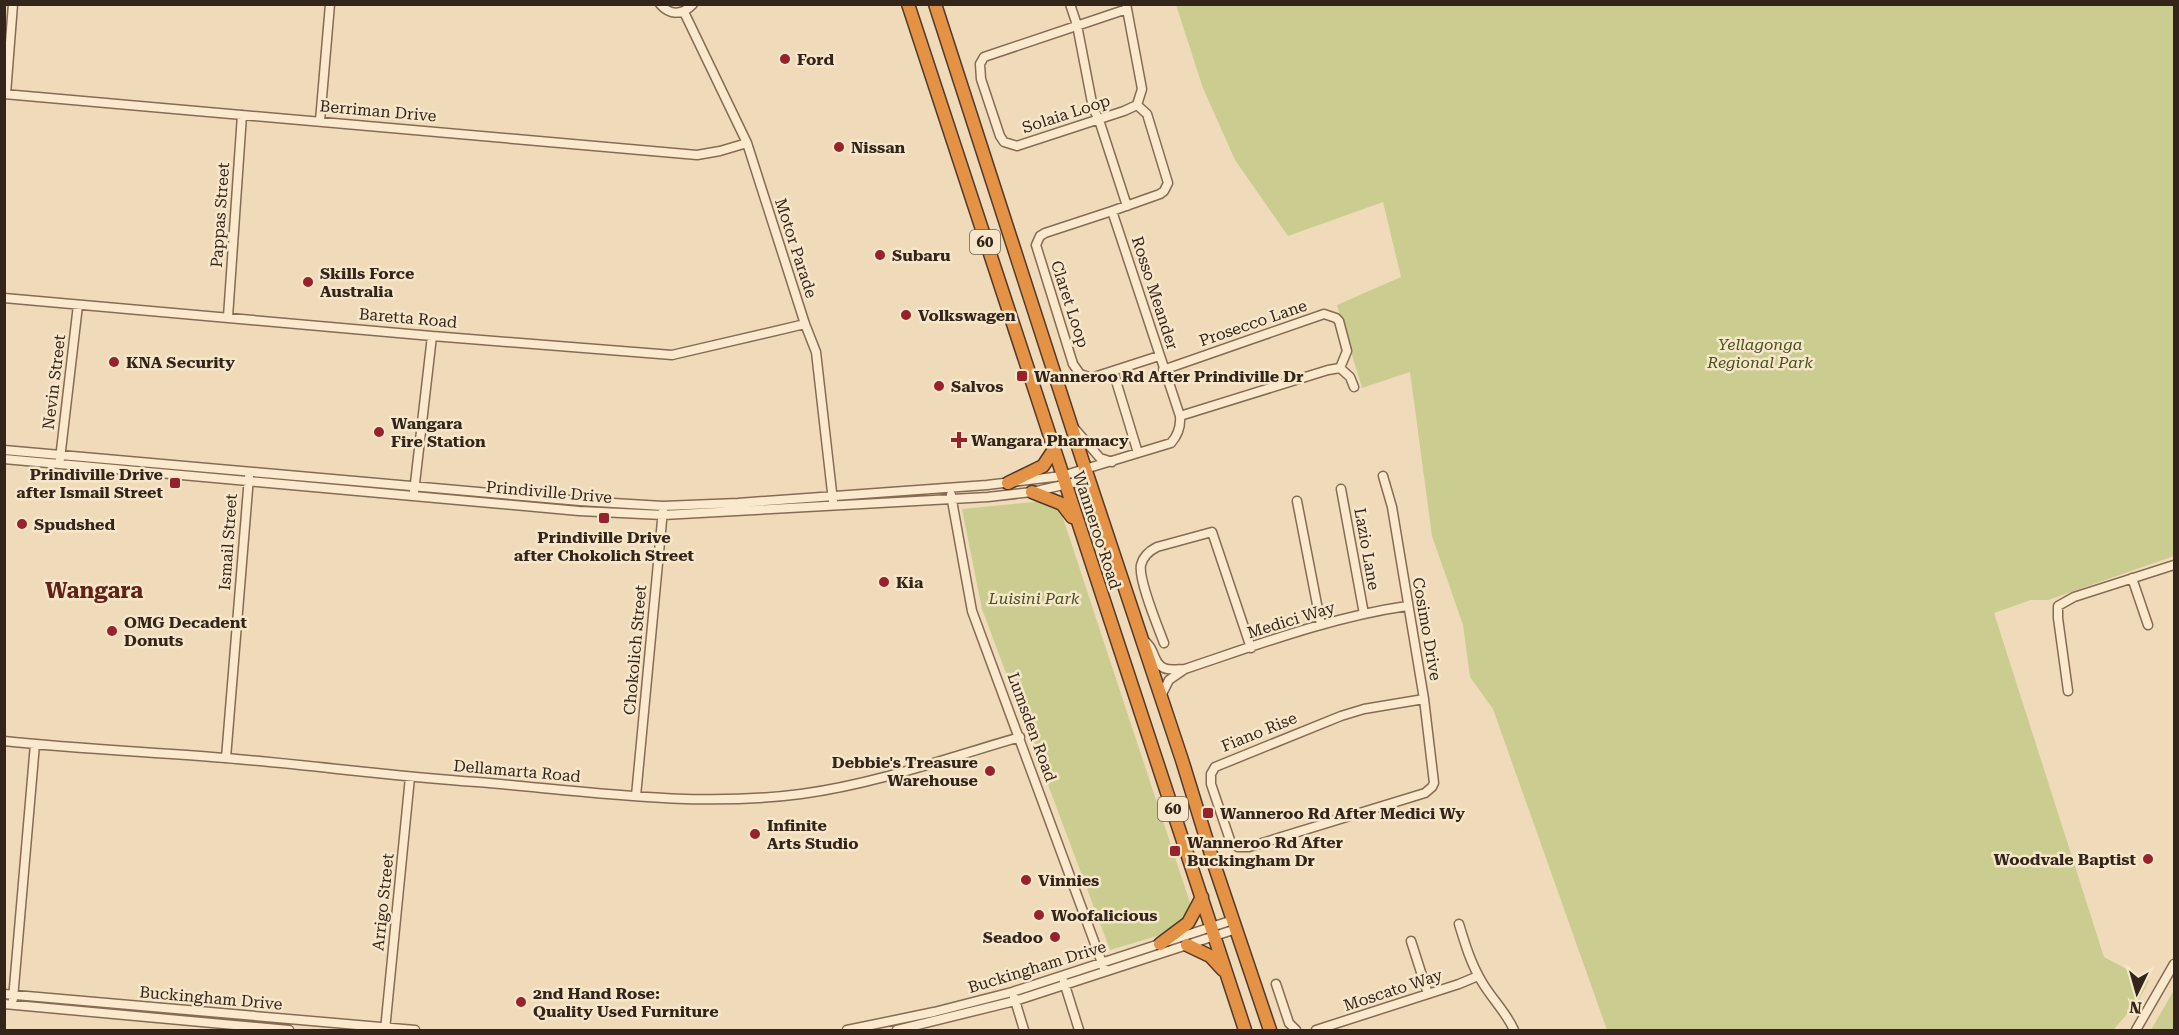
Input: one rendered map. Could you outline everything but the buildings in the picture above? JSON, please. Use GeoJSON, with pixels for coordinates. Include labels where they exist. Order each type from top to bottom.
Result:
{"type":"FeatureCollection","features":[{"type":"Feature","properties":{"kind":"highway","name":"Wanneroo Road"},"geometry":{"type":"LineString","coordinates":[[908,4],[1245,1030]]}},
{"type":"Feature","properties":{"kind":"highway","name":"Wanneroo Road"},"geometry":{"type":"LineString","coordinates":[[935,4],[1270,1030]]}},
{"type":"Feature","properties":{"kind":"highway"},"geometry":{"type":"LineString","coordinates":[[1008,483],[1043,466],[1053,451]]}},
{"type":"Feature","properties":{"kind":"highway"},"geometry":{"type":"LineString","coordinates":[[1032,492],[1062,504],[1079,528]]}},
{"type":"Feature","properties":{"kind":"highway"},"geometry":{"type":"LineString","coordinates":[[1160,944],[1188,923],[1202,897]]}},
{"type":"Feature","properties":{"kind":"highway"},"geometry":{"type":"LineString","coordinates":[[1187,945],[1210,956],[1226,973]]}},
{"type":"Feature","properties":{"kind":"street"},"geometry":{"type":"LineString","coordinates":[[5,94],[13,4]]}},
{"type":"Feature","properties":{"kind":"street"},"geometry":{"type":"LineString","coordinates":[[320,120],[330,4]]}},
{"type":"Feature","properties":{"kind":"street"},"geometry":{"type":"LineString","coordinates":[[660,4],[670,12],[684,12],[693,4]]}},
{"type":"Feature","properties":{"kind":"street"},"geometry":{"type":"LineString","coordinates":[[1070,4],[1077,25],[1093,108],[1127,206]]}},
{"type":"Feature","properties":{"kind":"street","name":"Solaia Loop"},"geometry":{"type":"LineString","coordinates":[[1126,7],[1142,88],[1137,105],[1099,120],[1017,146],[1004,142],[981,79],[980,64],[984,57],[1077,25],[1126,7]]}},
{"type":"Feature","properties":{"kind":"street","name":"Motor Parade"},"geometry":{"type":"LineString","coordinates":[[684,12],[747,143],[816,352],[833,501]]}},
{"type":"Feature","properties":{"kind":"street","name":"Berriman Drive"},"geometry":{"type":"LineString","coordinates":[[5,94],[697,155],[747,143]]}},
{"type":"Feature","properties":{"kind":"street"},"geometry":{"type":"LineString","coordinates":[[1112,211],[1164,192],[1168,183],[1147,114],[1137,105]]}},
{"type":"Feature","properties":{"kind":"street","name":"Pappas Street"},"geometry":{"type":"LineString","coordinates":[[228,316],[242,115]]}},
{"type":"Feature","properties":{"kind":"street","name":"Rosso Meander"},"geometry":{"type":"LineString","coordinates":[[1112,211],[1180,416]]}},
{"type":"Feature","properties":{"kind":"street","name":"Claret Loop"},"geometry":{"type":"LineString","coordinates":[[1112,211],[1045,233],[1040,236],[1036,245],[1076,370],[1085,377],[1091,378],[1159,356]]}},
{"type":"Feature","properties":{"kind":"street","name":"Baretta Road"},"geometry":{"type":"LineString","coordinates":[[4,298],[672,355],[805,324]]}},
{"type":"Feature","properties":{"kind":"street","name":"Nevin Street"},"geometry":{"type":"LineString","coordinates":[[60,458],[78,305]]}},
{"type":"Feature","properties":{"kind":"street","name":"Prosecco Lane"},"geometry":{"type":"LineString","coordinates":[[1163,370],[1324,314],[1336,318],[1347,351],[1340,368]]}},
{"type":"Feature","properties":{"kind":"street"},"geometry":{"type":"LineString","coordinates":[[414,491],[432,336]]}},
{"type":"Feature","properties":{"kind":"street"},"geometry":{"type":"LineString","coordinates":[[1088,474],[1112,462],[1171,442],[1179,431],[1180,416],[1340,368],[1350,376],[1354,387]]}},
{"type":"Feature","properties":{"kind":"street"},"geometry":{"type":"LineString","coordinates":[[1113,371],[1138,453]]}},
{"type":"Feature","properties":{"kind":"street"},"geometry":{"type":"LineString","coordinates":[[1070,422],[1100,458],[1112,462]]}},
{"type":"Feature","properties":{"kind":"street","name":"Prindiville Drive"},"geometry":{"type":"LineString","coordinates":[[4,450],[60,458],[249,476],[414,491],[580,501],[663,511],[833,501],[952,498],[1032,492],[1088,474]]}},
{"type":"Feature","properties":{"kind":"street","name":"Prindiville Drive"},"geometry":{"type":"LineString","coordinates":[[4,459],[60,458]]}},
{"type":"Feature","properties":{"kind":"street","name":"Ismail Street"},"geometry":{"type":"LineString","coordinates":[[226,758],[249,476]]}},
{"type":"Feature","properties":{"kind":"street","name":"Cosimo Drive"},"geometry":{"type":"LineString","coordinates":[[1383,476],[1392,507],[1424,699],[1434,783],[1432,787]]}},
{"type":"Feature","properties":{"kind":"street","name":"Prindiville Drive"},"geometry":{"type":"LineString","coordinates":[[833,501],[1008,483],[1063,481]]}},
{"type":"Feature","properties":{"kind":"street","name":"Lumsden Road"},"geometry":{"type":"LineString","coordinates":[[951,488],[972,611],[1104,967]]}},
{"type":"Feature","properties":{"kind":"street","name":"Lazio Lane"},"geometry":{"type":"LineString","coordinates":[[1341,489],[1364,614]]}},
{"type":"Feature","properties":{"kind":"street"},"geometry":{"type":"LineString","coordinates":[[1298,501],[1321,625]]}},
{"type":"Feature","properties":{"kind":"street","name":"Chokolich Street"},"geometry":{"type":"LineString","coordinates":[[636,796],[663,511]]}},
{"type":"Feature","properties":{"kind":"street"},"geometry":{"type":"LineString","coordinates":[[1164,643],[1142,576],[1142,561],[1149,552],[1156,548],[1212,532],[1251,648]]}},
{"type":"Feature","properties":{"kind":"street"},"geometry":{"type":"LineString","coordinates":[[2068,691],[2058,606],[2074,597],[2175,565]]}},
{"type":"Feature","properties":{"kind":"street"},"geometry":{"type":"LineString","coordinates":[[2132,578],[2148,625]]}},
{"type":"Feature","properties":{"kind":"street","name":"Medici Way"},"geometry":{"type":"LineString","coordinates":[[1161,696],[1169,680],[1185,669],[1321,625],[1407,606]]}},
{"type":"Feature","properties":{"kind":"street"},"geometry":{"type":"LineString","coordinates":[[1143,640],[1151,646],[1159,665],[1165,669],[1185,669]]}},
{"type":"Feature","properties":{"kind":"street","name":"Fiano Rise"},"geometry":{"type":"LineString","coordinates":[[1424,699],[1364,709],[1311,728],[1258,752],[1220,764],[1211,774],[1211,784],[1229,839],[1234,845],[1245,848],[1419,795],[1432,787]]}},
{"type":"Feature","properties":{"kind":"street","name":"Dellamarta Road"},"geometry":{"type":"LineString","coordinates":[[4,741],[226,758],[410,777],[693,799],[759,798],[801,794],[881,778],[1020,737]]}},
{"type":"Feature","properties":{"kind":"street"},"geometry":{"type":"LineString","coordinates":[[8,1005],[35,744]]}},
{"type":"Feature","properties":{"kind":"street","name":"Arrigo Street"},"geometry":{"type":"LineString","coordinates":[[385,1029],[410,777]]}},
{"type":"Feature","properties":{"kind":"street","name":"Buckingham Drive"},"geometry":{"type":"LineString","coordinates":[[847,1030],[934,1012],[1012,992],[1062,976],[1187,945],[1234,924]]}},
{"type":"Feature","properties":{"kind":"street"},"geometry":{"type":"LineString","coordinates":[[1459,924],[1478,976],[1508,1017],[1514,1030]]}},
{"type":"Feature","properties":{"kind":"street","name":"Buckingham Drive"},"geometry":{"type":"LineString","coordinates":[[897,1030],[1015,1001],[1065,985],[1160,944],[1213,932]]}},
{"type":"Feature","properties":{"kind":"street"},"geometry":{"type":"LineString","coordinates":[[1411,940],[1428,994]]}},
{"type":"Feature","properties":{"kind":"street"},"geometry":{"type":"LineString","coordinates":[[2136,1030],[2175,964]]}},
{"type":"Feature","properties":{"kind":"street"},"geometry":{"type":"LineString","coordinates":[[1062,976],[1079,1030]]}},
{"type":"Feature","properties":{"kind":"street","name":"Moscato Way"},"geometry":{"type":"LineString","coordinates":[[1316,1030],[1478,976]]}},
{"type":"Feature","properties":{"kind":"street"},"geometry":{"type":"LineString","coordinates":[[1276,984],[1289,1023],[1296,1030]]}},
{"type":"Feature","properties":{"kind":"street"},"geometry":{"type":"LineString","coordinates":[[1012,992],[1024,1030]]}},
{"type":"Feature","properties":{"kind":"street","name":"Buckingham Drive"},"geometry":{"type":"LineString","coordinates":[[9,995],[415,1030]]}},
{"type":"Feature","properties":{"kind":"street","name":"Buckingham Drive"},"geometry":{"type":"LineString","coordinates":[[8,1005],[197,1026],[289,1030]]}},
{"type":"Feature","properties":{"kind":"street"},"geometry":{"type":"LineString","coordinates":[[197,1026],[198,1012]]}},
{"type":"Feature","properties":{"kind":"street"},"geometry":{"type":"LineString","coordinates":[[209,1027],[210,1014]]}},
{"type":"Feature","properties":{"kind":"green space","name":"Yellagonga Regional Park"},"geometry":{"type":"Polygon","coordinates":[[[1176,5],[2174,5],[2174,556],[2048,600],[2031,600],[1994,613],[2104,957],[2149,981],[2137,1003],[2113,1030],[1607,1030],[1493,709],[1470,677],[1463,625],[1432,536],[1410,372],[1362,388],[1337,305],[1401,277],[1383,202],[1288,236],[1235,160],[1203,88],[1176,5]]]}},
{"type":"Feature","properties":{"kind":"green space","name":"Luisini Park"},"geometry":{"type":"Polygon","coordinates":[[[1055,494],[1197,924],[1110,950],[982,609],[962,509],[1034,502],[1055,494]]]}},
{"type":"Feature","properties":{"kind":"green space"},"geometry":{"type":"Polygon","coordinates":[[[2174,990],[2174,1030],[2151,1030],[2174,990]]]}},
{"type":"Feature","properties":{"kind":"place","name":"Ford"},"geometry":{"type":"Point","coordinates":[785,59]}},
{"type":"Feature","properties":{"kind":"place","name":"Nissan"},"geometry":{"type":"Point","coordinates":[839,147]}},
{"type":"Feature","properties":{"kind":"place","name":"Subaru"},"geometry":{"type":"Point","coordinates":[880,255]}},
{"type":"Feature","properties":{"kind":"place","name":"Skills Force Australia"},"geometry":{"type":"Point","coordinates":[308,282]}},
{"type":"Feature","properties":{"kind":"place","name":"Volkswagen"},"geometry":{"type":"Point","coordinates":[906,315]}},
{"type":"Feature","properties":{"kind":"place","name":"KNA Security"},"geometry":{"type":"Point","coordinates":[114,362]}},
{"type":"Feature","properties":{"kind":"place","name":"Wanneroo Rd After Prindiville Dr"},"geometry":{"type":"Point","coordinates":[1022,376]}},
{"type":"Feature","properties":{"kind":"place","name":"Salvos"},"geometry":{"type":"Point","coordinates":[939,386]}},
{"type":"Feature","properties":{"kind":"place","name":"Wangara Fire Station"},"geometry":{"type":"Point","coordinates":[379,432]}},
{"type":"Feature","properties":{"kind":"place","name":"Wangara Pharmacy"},"geometry":{"type":"Point","coordinates":[959,440]}},
{"type":"Feature","properties":{"kind":"place","name":"Prindiville Drive after Ismail Street"},"geometry":{"type":"Point","coordinates":[175,483]}},
{"type":"Feature","properties":{"kind":"place","name":"Prindiville Drive after Chokolich Street"},"geometry":{"type":"Point","coordinates":[604,518]}},
{"type":"Feature","properties":{"kind":"place","name":"Spudshed"},"geometry":{"type":"Point","coordinates":[22,524]}},
{"type":"Feature","properties":{"kind":"place","name":"Kia"},"geometry":{"type":"Point","coordinates":[884,582]}},
{"type":"Feature","properties":{"kind":"place","name":"OMG Decadent Donuts"},"geometry":{"type":"Point","coordinates":[112,631]}},
{"type":"Feature","properties":{"kind":"place","name":"Debbie's Treasure Warehouse"},"geometry":{"type":"Point","coordinates":[990,771]}},
{"type":"Feature","properties":{"kind":"place","name":"Wanneroo Rd After Medici Wy"},"geometry":{"type":"Point","coordinates":[1208,813]}},
{"type":"Feature","properties":{"kind":"place","name":"Infinite Arts Studio"},"geometry":{"type":"Point","coordinates":[755,834]}},
{"type":"Feature","properties":{"kind":"place","name":"Wanneroo Rd After Buckingham Dr"},"geometry":{"type":"Point","coordinates":[1175,851]}},
{"type":"Feature","properties":{"kind":"place","name":"Woodvale Baptist"},"geometry":{"type":"Point","coordinates":[2148,859]}},
{"type":"Feature","properties":{"kind":"place","name":"Vinnies"},"geometry":{"type":"Point","coordinates":[1026,880]}},
{"type":"Feature","properties":{"kind":"place","name":"Woofalicious"},"geometry":{"type":"Point","coordinates":[1039,915]}},
{"type":"Feature","properties":{"kind":"place","name":"Seadoo"},"geometry":{"type":"Point","coordinates":[1055,937]}},
{"type":"Feature","properties":{"kind":"place","name":"2nd Hand Rose: Quality Used Furniture"},"geometry":{"type":"Point","coordinates":[521,1002]}},
{"type":"Feature","properties":{"kind":"district","name":"Wangara"},"geometry":{"type":"Point","coordinates":[94,590]}}]}
